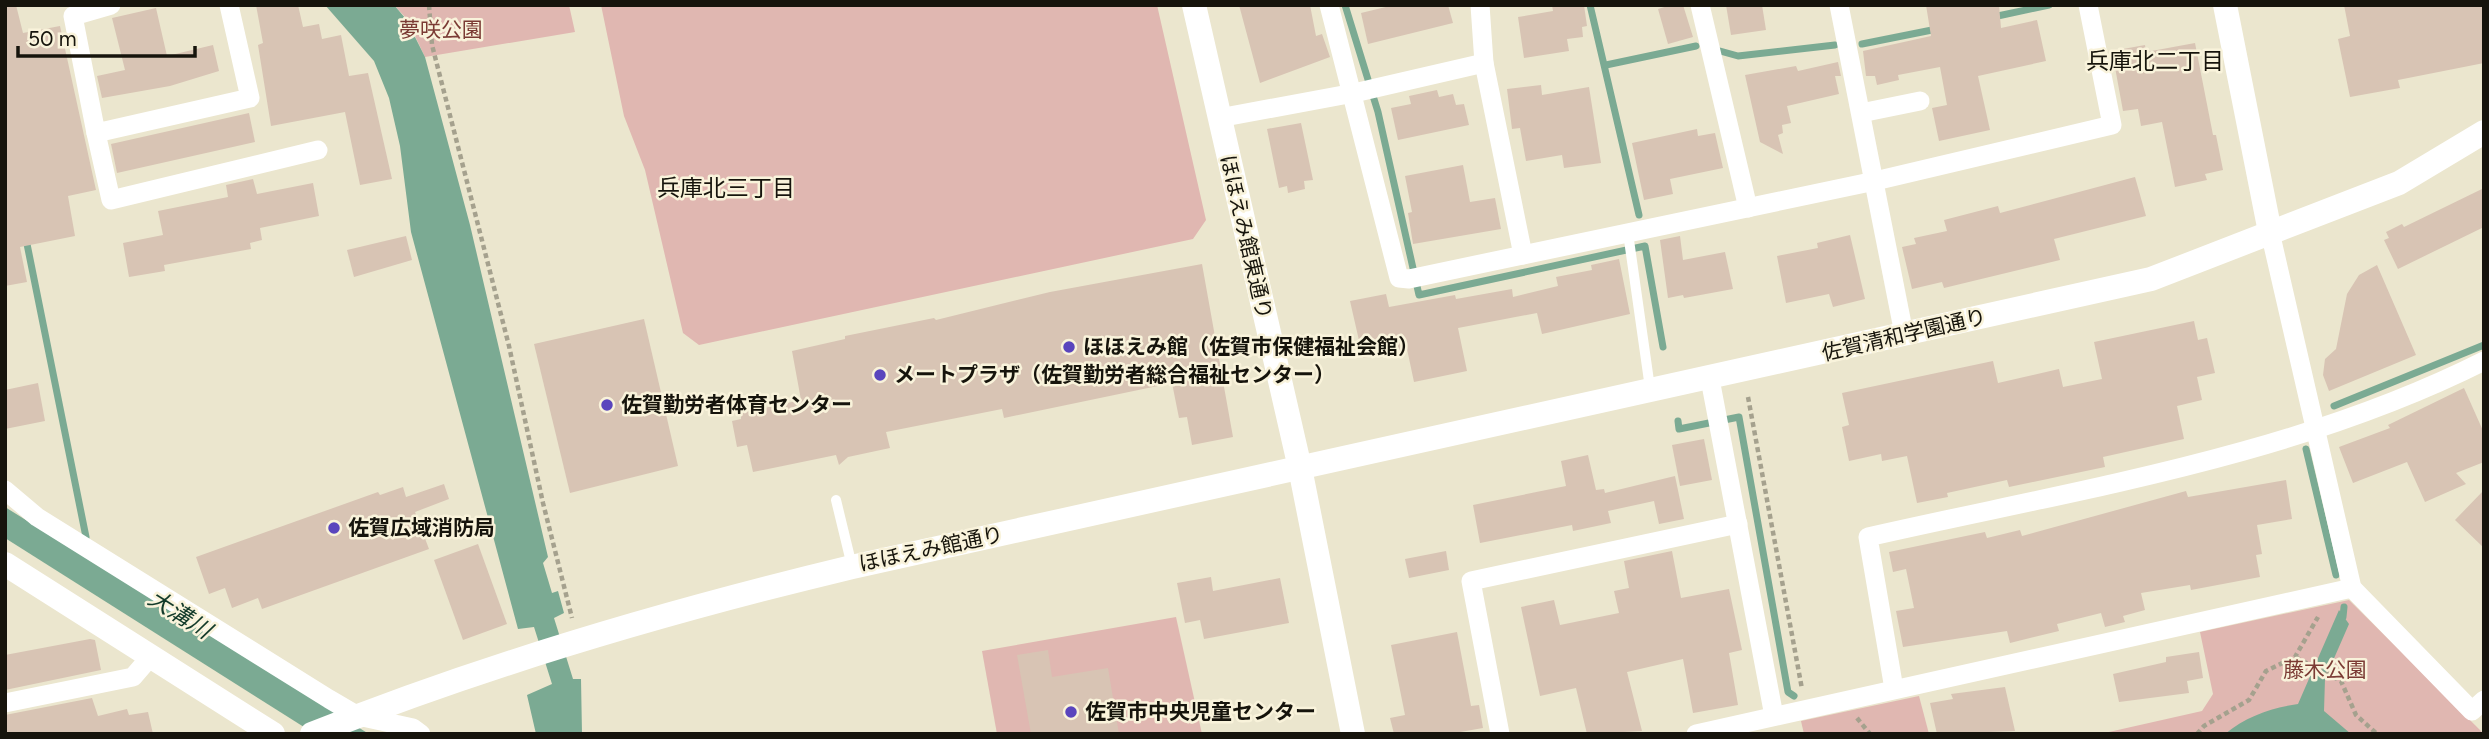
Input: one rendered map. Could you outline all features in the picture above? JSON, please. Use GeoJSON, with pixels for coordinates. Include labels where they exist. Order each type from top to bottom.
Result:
{"type":"FeatureCollection","features":[{"type":"Feature","properties":{"kind":"street"},"geometry":{"type":"LineString","coordinates":[[111,5],[73,16],[111,200],[318,150]]}},
{"type":"Feature","properties":{"kind":"street"},"geometry":{"type":"LineString","coordinates":[[96,133],[250,98],[229,5]]}},
{"type":"Feature","properties":{"kind":"street","name":"ほほえみ館東通り"},"geometry":{"type":"LineString","coordinates":[[1194,5],[1300,468],[1353,734]]}},
{"type":"Feature","properties":{"kind":"street"},"geometry":{"type":"LineString","coordinates":[[1329,5],[1365,91],[1399,278],[1415,278],[1875,181],[2112,125],[2088,5]]}},
{"type":"Feature","properties":{"kind":"street"},"geometry":{"type":"LineString","coordinates":[[1480,5],[1484,63],[1523,255]]}},
{"type":"Feature","properties":{"kind":"street"},"geometry":{"type":"LineString","coordinates":[[1700,5],[1748,208]]}},
{"type":"Feature","properties":{"kind":"street"},"geometry":{"type":"LineString","coordinates":[[1839,5],[1904,334]]}},
{"type":"Feature","properties":{"kind":"street"},"geometry":{"type":"LineString","coordinates":[[2225,5],[2270,232],[2352,588],[2472,710],[2484,699]]}},
{"type":"Feature","properties":{"kind":"street"},"geometry":{"type":"LineString","coordinates":[[1219,118],[1365,91],[1484,63]]}},
{"type":"Feature","properties":{"kind":"street"},"geometry":{"type":"LineString","coordinates":[[1861,113],[1920,101]]}},
{"type":"Feature","properties":{"kind":"street","name":"佐賀清和学園通り"},"geometry":{"type":"LineString","coordinates":[[1300,468],[2151,279],[2399,183],[2484,132]]}},
{"type":"Feature","properties":{"kind":"street"},"geometry":{"type":"LineString","coordinates":[[1894,689],[1868,537],[2202,461],[2316,429],[2483,364]]}},
{"type":"Feature","properties":{"kind":"street"},"geometry":{"type":"LineString","coordinates":[[1710,379],[1774,716]]}},
{"type":"Feature","properties":{"kind":"street","name":"ほほえみ館通り"},"geometry":{"type":"LineString","coordinates":[[353,718],[538,654],[720,598],[852,566],[1300,468]]}},
{"type":"Feature","properties":{"kind":"street"},"geometry":{"type":"LineString","coordinates":[[5,490],[37,517],[353,718],[413,728],[421,734]]}},
{"type":"Feature","properties":{"kind":"street"},"geometry":{"type":"LineString","coordinates":[[1500,734],[1471,581],[1738,524]]}},
{"type":"Feature","properties":{"kind":"street"},"geometry":{"type":"LineString","coordinates":[[5,564],[273,734]]}},
{"type":"Feature","properties":{"kind":"street"},"geometry":{"type":"LineString","coordinates":[[1696,734],[2352,588]]}},
{"type":"Feature","properties":{"kind":"street"},"geometry":{"type":"LineString","coordinates":[[5,703],[132,677],[151,656]]}},
{"type":"Feature","properties":{"kind":"street"},"geometry":{"type":"LineString","coordinates":[[312,734],[353,718]]}},
{"type":"Feature","properties":{"kind":"lane"},"geometry":{"type":"LineString","coordinates":[[1628,233],[1651,392]]}},
{"type":"Feature","properties":{"kind":"lane"},"geometry":{"type":"LineString","coordinates":[[836,500],[852,566]]}},
{"type":"Feature","properties":{"kind":"path"},"geometry":{"type":"LineString","coordinates":[[429,5],[432,45],[509,346],[543,503],[572,618]]}},
{"type":"Feature","properties":{"kind":"path"},"geometry":{"type":"LineString","coordinates":[[1748,397],[1806,709]]}},
{"type":"Feature","properties":{"kind":"path"},"geometry":{"type":"LineString","coordinates":[[2197,734],[2204,726],[2249,700],[2266,671],[2295,657],[2321,611],[2314,596]]}},
{"type":"Feature","properties":{"kind":"path"},"geometry":{"type":"LineString","coordinates":[[2295,657],[2342,681],[2356,715],[2378,734]]}},
{"type":"Feature","properties":{"kind":"path"},"geometry":{"type":"LineString","coordinates":[[1854,715],[1870,734]]}},
{"type":"Feature","properties":{"kind":"green space","name":"夢咲公園"},"geometry":{"type":"Polygon","coordinates":[[[394,5],[569,5],[575,32],[425,57],[407,19],[394,5]]]}},
{"type":"Feature","properties":{"kind":"green space"},"geometry":{"type":"Polygon","coordinates":[[[601,5],[1157,5],[1206,220],[1193,239],[699,345],[683,333],[645,170],[624,116],[601,5]]]}},
{"type":"Feature","properties":{"kind":"green space","name":"藤木公園"},"geometry":{"type":"Polygon","coordinates":[[[2349,600],[2484,734],[2100,734],[2202,711],[2213,694],[2200,632],[2349,600]]]}},
{"type":"Feature","properties":{"kind":"green space"},"geometry":{"type":"Polygon","coordinates":[[[1176,617],[1202,734],[997,734],[982,651],[1176,617]]]}},
{"type":"Feature","properties":{"kind":"green space"},"geometry":{"type":"Polygon","coordinates":[[[1919,696],[1929,734],[1804,734],[1801,721],[1919,696]]]}},
{"type":"Feature","properties":{"kind":"shaded area"},"geometry":{"type":"Polygon","coordinates":[[[325,5],[394,5],[406,19],[425,57],[470,225],[548,557],[543,563],[552,593],[558,591],[564,613],[554,618],[573,679],[581,679],[582,734],[536,734],[527,695],[552,684],[534,627],[518,629],[411,232],[400,146],[389,98],[374,61],[325,5]]]}},
{"type":"Feature","properties":{"kind":"shaded area"},"geometry":{"type":"Polygon","coordinates":[[[5,507],[369,734],[315,734],[5,538],[5,507]]]}},
{"type":"Feature","properties":{"kind":"shaded area"},"geometry":{"type":"Polygon","coordinates":[[[2339,610],[2349,624],[2325,679],[2324,711],[2351,734],[2225,734],[2260,714],[2298,704],[2339,610]]]}},
{"type":"Feature","properties":{"kind":"building"},"geometry":{"type":"Polygon","coordinates":[[[5,5],[16,5],[23,33],[60,26],[96,190],[68,196],[75,236],[20,247],[27,282],[5,286],[5,5]]]}},
{"type":"Feature","properties":{"kind":"building"},"geometry":{"type":"Polygon","coordinates":[[[256,5],[298,5],[303,27],[319,24],[322,39],[341,35],[349,76],[368,73],[392,179],[360,185],[345,112],[271,126],[258,45],[263,43],[256,5]]]}},
{"type":"Feature","properties":{"kind":"building"},"geometry":{"type":"Polygon","coordinates":[[[1239,5],[1310,5],[1316,36],[1322,34],[1330,57],[1260,83],[1239,5]]]}},
{"type":"Feature","properties":{"kind":"building"},"geometry":{"type":"Polygon","coordinates":[[[1394,5],[1448,5],[1453,23],[1368,44],[1361,13],[1394,5]]]}},
{"type":"Feature","properties":{"kind":"building"},"geometry":{"type":"Polygon","coordinates":[[[1552,5],[1584,5],[1587,26],[1582,27],[1583,37],[1567,39],[1569,51],[1524,58],[1518,17],[1553,11],[1552,5]]]}},
{"type":"Feature","properties":{"kind":"building"},"geometry":{"type":"Polygon","coordinates":[[[1683,5],[1693,37],[1668,44],[1658,9],[1683,5]]]}},
{"type":"Feature","properties":{"kind":"building"},"geometry":{"type":"Polygon","coordinates":[[[1726,5],[1762,5],[1766,30],[1731,35],[1726,5]]]}},
{"type":"Feature","properties":{"kind":"building"},"geometry":{"type":"Polygon","coordinates":[[[1926,5],[1999,5],[2001,28],[2037,20],[2046,61],[1978,76],[1990,130],[1939,141],[1932,108],[1947,105],[1940,67],[1898,75],[1899,80],[1877,85],[1875,76],[1866,76],[1863,51],[1931,36],[1926,5]]]}},
{"type":"Feature","properties":{"kind":"building"},"geometry":{"type":"Polygon","coordinates":[[[2344,5],[2484,5],[2484,63],[2398,80],[2400,88],[2350,97],[2338,39],[2350,36],[2344,5]]]}},
{"type":"Feature","properties":{"kind":"building"},"geometry":{"type":"Polygon","coordinates":[[[156,8],[167,56],[213,45],[219,71],[170,86],[102,98],[97,76],[125,70],[112,18],[156,8]]]}},
{"type":"Feature","properties":{"kind":"building"},"geometry":{"type":"Polygon","coordinates":[[[2195,43],[2213,135],[2216,135],[2223,170],[2205,174],[2207,180],[2175,187],[2162,122],[2141,126],[2138,109],[2123,111],[2112,51],[2145,45],[2146,52],[2195,43]]]}},
{"type":"Feature","properties":{"kind":"building"},"geometry":{"type":"Polygon","coordinates":[[[1838,62],[1841,76],[1835,76],[1839,94],[1787,106],[1791,123],[1782,125],[1783,133],[1778,135],[1783,154],[1760,142],[1745,75],[1796,66],[1798,71],[1838,62]]]}},
{"type":"Feature","properties":{"kind":"building"},"geometry":{"type":"Polygon","coordinates":[[[1541,85],[1542,95],[1589,87],[1601,163],[1564,168],[1562,155],[1526,161],[1520,128],[1512,129],[1507,89],[1541,85]]]}},
{"type":"Feature","properties":{"kind":"building"},"geometry":{"type":"Polygon","coordinates":[[[1437,90],[1439,97],[1453,94],[1456,105],[1464,104],[1469,125],[1398,140],[1391,108],[1411,104],[1409,96],[1437,90]]]}},
{"type":"Feature","properties":{"kind":"building"},"geometry":{"type":"Polygon","coordinates":[[[249,113],[255,142],[117,173],[111,144],[249,113]]]}},
{"type":"Feature","properties":{"kind":"building"},"geometry":{"type":"Polygon","coordinates":[[[1301,123],[1313,180],[1304,181],[1305,189],[1288,193],[1287,186],[1279,188],[1267,129],[1301,123]]]}},
{"type":"Feature","properties":{"kind":"building"},"geometry":{"type":"Polygon","coordinates":[[[1697,129],[1698,136],[1715,133],[1723,168],[1670,179],[1673,194],[1644,200],[1632,143],[1697,129]]]}},
{"type":"Feature","properties":{"kind":"building"},"geometry":{"type":"Polygon","coordinates":[[[1463,165],[1470,202],[1495,198],[1501,229],[1413,244],[1408,213],[1412,212],[1405,176],[1463,165]]]}},
{"type":"Feature","properties":{"kind":"building"},"geometry":{"type":"Polygon","coordinates":[[[2135,177],[2146,216],[2054,239],[2060,260],[1944,288],[1942,282],[1912,289],[1902,247],[1916,244],[1914,238],[1947,231],[1944,220],[1998,206],[2000,213],[2135,177]]]}},
{"type":"Feature","properties":{"kind":"building"},"geometry":{"type":"Polygon","coordinates":[[[253,179],[257,194],[313,183],[319,216],[260,228],[262,240],[250,243],[251,249],[164,265],[165,271],[129,277],[123,243],[163,235],[158,211],[228,197],[226,185],[253,179]]]}},
{"type":"Feature","properties":{"kind":"building"},"geometry":{"type":"Polygon","coordinates":[[[2484,188],[2484,227],[2398,269],[2384,240],[2389,238],[2386,232],[2402,224],[2404,227],[2484,188]]]}},
{"type":"Feature","properties":{"kind":"building"},"geometry":{"type":"Polygon","coordinates":[[[1850,235],[1865,299],[1833,307],[1829,294],[1786,303],[1777,256],[1818,248],[1817,243],[1850,235]]]}},
{"type":"Feature","properties":{"kind":"building"},"geometry":{"type":"Polygon","coordinates":[[[406,236],[412,260],[354,277],[347,250],[406,236]]]}},
{"type":"Feature","properties":{"kind":"building"},"geometry":{"type":"Polygon","coordinates":[[[1680,236],[1683,260],[1725,252],[1733,289],[1684,298],[1683,295],[1668,298],[1660,240],[1680,236]]]}},
{"type":"Feature","properties":{"kind":"building"},"geometry":{"type":"Polygon","coordinates":[[[1619,259],[1630,314],[1542,334],[1537,313],[1458,328],[1467,371],[1414,382],[1407,349],[1363,358],[1350,301],[1386,294],[1389,307],[1455,295],[1456,299],[1512,289],[1513,297],[1558,286],[1556,277],[1592,270],[1591,265],[1619,259]]]}},
{"type":"Feature","properties":{"kind":"building"},"geometry":{"type":"Polygon","coordinates":[[[1202,264],[1233,437],[1192,445],[1187,417],[1179,418],[1172,383],[1004,418],[1002,409],[886,432],[890,448],[848,457],[839,465],[836,455],[753,472],[747,445],[737,447],[732,421],[741,419],[741,413],[801,400],[792,351],[845,339],[845,336],[934,318],[936,320],[1050,292],[1202,264]]]}},
{"type":"Feature","properties":{"kind":"building"},"geometry":{"type":"Polygon","coordinates":[[[2377,265],[2416,355],[2329,391],[2323,375],[2325,359],[2336,349],[2347,294],[2359,275],[2377,265]]]}},
{"type":"Feature","properties":{"kind":"building","name":"佐賀勤労者体育センター"},"geometry":{"type":"Polygon","coordinates":[[[644,319],[678,466],[570,493],[534,344],[644,319]]]}},
{"type":"Feature","properties":{"kind":"building"},"geometry":{"type":"Polygon","coordinates":[[[2194,321],[2198,340],[2207,338],[2215,373],[2197,377],[2202,400],[2177,406],[2184,439],[2103,457],[2105,467],[2009,487],[2007,480],[1947,493],[1948,497],[1917,503],[1907,456],[1882,461],[1881,454],[1849,461],[1842,427],[1849,425],[1842,393],[1993,361],[1998,383],[2059,369],[2063,387],[2102,379],[2094,342],[2194,321]]]}},
{"type":"Feature","properties":{"kind":"building"},"geometry":{"type":"Polygon","coordinates":[[[38,383],[45,421],[5,429],[5,390],[38,383]]]}},
{"type":"Feature","properties":{"kind":"building"},"geometry":{"type":"Polygon","coordinates":[[[2464,388],[2484,433],[2484,462],[2456,473],[2466,484],[2425,502],[2407,462],[2353,483],[2339,447],[2390,428],[2388,425],[2464,388]]]}},
{"type":"Feature","properties":{"kind":"building"},"geometry":{"type":"Polygon","coordinates":[[[1704,439],[1712,480],[1680,486],[1672,445],[1704,439]]]}},
{"type":"Feature","properties":{"kind":"building"},"geometry":{"type":"Polygon","coordinates":[[[1588,455],[1596,490],[1604,489],[1605,493],[1675,476],[1684,519],[1659,524],[1654,501],[1608,511],[1611,523],[1573,531],[1572,525],[1480,543],[1473,505],[1566,486],[1561,461],[1588,455]]]}},
{"type":"Feature","properties":{"kind":"building"},"geometry":{"type":"Polygon","coordinates":[[[2286,480],[2292,519],[2257,525],[2262,554],[2256,555],[2260,577],[2191,590],[2190,585],[2141,593],[2145,610],[2123,616],[2125,622],[2105,627],[2101,613],[2057,624],[2059,631],[2010,643],[2007,631],[1903,647],[1896,611],[1914,608],[1906,569],[1893,572],[1889,552],[1985,532],[1987,538],[2020,530],[2022,536],[2186,491],[2188,497],[2286,480]]]}},
{"type":"Feature","properties":{"kind":"building"},"geometry":{"type":"Polygon","coordinates":[[[444,484],[449,499],[415,512],[429,549],[262,609],[258,598],[232,608],[225,588],[209,594],[196,557],[378,492],[380,495],[403,487],[406,497],[444,484]]]}},
{"type":"Feature","properties":{"kind":"building"},"geometry":{"type":"Polygon","coordinates":[[[2484,490],[2484,548],[2455,520],[2484,490]]]}},
{"type":"Feature","properties":{"kind":"building"},"geometry":{"type":"Polygon","coordinates":[[[478,544],[507,624],[463,640],[434,560],[478,544]]]}},
{"type":"Feature","properties":{"kind":"building"},"geometry":{"type":"Polygon","coordinates":[[[1446,551],[1449,570],[1409,578],[1405,559],[1446,551]]]}},
{"type":"Feature","properties":{"kind":"building"},"geometry":{"type":"Polygon","coordinates":[[[1672,551],[1681,598],[1729,589],[1742,650],[1729,653],[1738,705],[1693,713],[1683,659],[1627,672],[1642,731],[1587,734],[1576,688],[1540,696],[1521,607],[1554,600],[1560,625],[1619,613],[1614,591],[1629,588],[1624,561],[1672,551]]]}},
{"type":"Feature","properties":{"kind":"building"},"geometry":{"type":"Polygon","coordinates":[[[1211,577],[1213,591],[1280,578],[1289,623],[1204,639],[1200,620],[1185,623],[1177,583],[1211,577]]]}},
{"type":"Feature","properties":{"kind":"building"},"geometry":{"type":"Polygon","coordinates":[[[1457,632],[1471,706],[1479,705],[1483,728],[1449,734],[1394,734],[1390,718],[1405,715],[1391,645],[1457,632]]]}},
{"type":"Feature","properties":{"kind":"building"},"geometry":{"type":"Polygon","coordinates":[[[95,640],[101,670],[5,690],[5,655],[95,640]]]}},
{"type":"Feature","properties":{"kind":"building","name":"佐賀市中央児童センター"},"geometry":{"type":"Polygon","coordinates":[[[1048,650],[1052,677],[1108,668],[1119,734],[1031,734],[1017,655],[1048,650]]]}},
{"type":"Feature","properties":{"kind":"building"},"geometry":{"type":"Polygon","coordinates":[[[2199,652],[2203,678],[2187,681],[2189,693],[2119,702],[2113,674],[2166,662],[2166,657],[2199,652]]]}},
{"type":"Feature","properties":{"kind":"building"},"geometry":{"type":"Polygon","coordinates":[[[2005,687],[2015,731],[1937,734],[1930,703],[1953,699],[1951,694],[2005,687]]]}},
{"type":"Feature","properties":{"kind":"building"},"geometry":{"type":"Polygon","coordinates":[[[92,698],[98,716],[127,709],[129,715],[148,712],[153,734],[5,734],[5,715],[92,698]]]}},
{"type":"Feature","properties":{"kind":"waterway"},"geometry":{"type":"LineString","coordinates":[[1345,5],[1378,112],[1419,295],[1645,246],[1663,347]]}},
{"type":"Feature","properties":{"kind":"waterway"},"geometry":{"type":"LineString","coordinates":[[1590,5],[1639,215]]}},
{"type":"Feature","properties":{"kind":"waterway"},"geometry":{"type":"LineString","coordinates":[[1993,17],[2049,5]]}},
{"type":"Feature","properties":{"kind":"waterway"},"geometry":{"type":"LineString","coordinates":[[1862,44],[1937,29]]}},
{"type":"Feature","properties":{"kind":"waterway"},"geometry":{"type":"LineString","coordinates":[[1720,51],[1738,56],[1835,45]]}},
{"type":"Feature","properties":{"kind":"waterway"},"geometry":{"type":"LineString","coordinates":[[1606,65],[1696,46]]}},
{"type":"Feature","properties":{"kind":"waterway"},"geometry":{"type":"LineString","coordinates":[[26,239],[86,537]]}},
{"type":"Feature","properties":{"kind":"waterway"},"geometry":{"type":"LineString","coordinates":[[2334,406],[2484,345]]}},
{"type":"Feature","properties":{"kind":"waterway"},"geometry":{"type":"LineString","coordinates":[[1678,421],[1679,429],[1739,417],[1788,692],[1794,696]]}},
{"type":"Feature","properties":{"kind":"waterway"},"geometry":{"type":"LineString","coordinates":[[2306,449],[2336,575]]}},
{"type":"Feature","properties":{"kind":"waterway"},"geometry":{"type":"LineString","coordinates":[[2343,617],[2344,607]]}},
{"type":"Feature","properties":{"kind":"place","name":"ほほえみ館（佐賀市保健福祉会館）"},"geometry":{"type":"Point","coordinates":[1069,347]}},
{"type":"Feature","properties":{"kind":"place","name":"メートプラザ（佐賀勤労者総合福祉センター）"},"geometry":{"type":"Point","coordinates":[880,375]}},
{"type":"Feature","properties":{"kind":"place","name":"佐賀勤労者体育センター"},"geometry":{"type":"Point","coordinates":[607,405]}},
{"type":"Feature","properties":{"kind":"place","name":"佐賀広域消防局"},"geometry":{"type":"Point","coordinates":[334,528]}},
{"type":"Feature","properties":{"kind":"place","name":"佐賀市中央児童センター"},"geometry":{"type":"Point","coordinates":[1071,712]}},
{"type":"Feature","properties":{"kind":"district","name":"兵庫北二丁目"},"geometry":{"type":"Point","coordinates":[2155,61]}},
{"type":"Feature","properties":{"kind":"district","name":"兵庫北三丁目"},"geometry":{"type":"Point","coordinates":[726,188]}},
{"type":"Feature","properties":{"kind":"water label","name":"大溝川"},"geometry":{"type":"Point","coordinates":[180,614]}}]}
